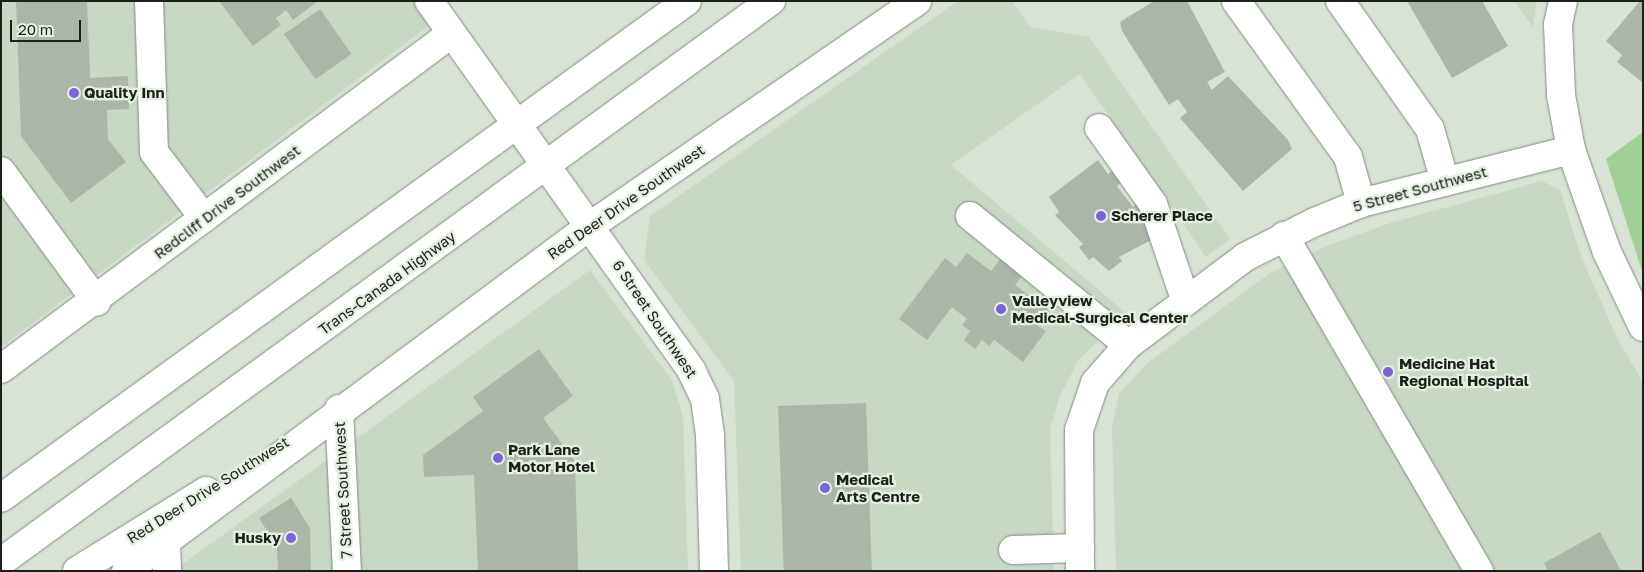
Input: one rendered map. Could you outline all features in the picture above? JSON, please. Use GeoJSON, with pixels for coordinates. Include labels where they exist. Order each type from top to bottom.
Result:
{"type":"FeatureCollection","features":[{"type":"Feature","properties":{"kind":"main road"},"geometry":{"type":"LineString","coordinates":[[148,1],[154,152],[204,218]]}},
{"type":"Feature","properties":{"kind":"main road"},"geometry":{"type":"LineString","coordinates":[[429,1],[518,126]]}},
{"type":"Feature","properties":{"kind":"main road"},"geometry":{"type":"LineString","coordinates":[[1,498],[518,126],[687,1]]}},
{"type":"Feature","properties":{"kind":"main road","name":"Trans-Canada Highway"},"geometry":{"type":"LineString","coordinates":[[1,562],[548,167],[771,1]]}},
{"type":"Feature","properties":{"kind":"main road","name":"Red Deer Drive Southwest"},"geometry":{"type":"LineString","coordinates":[[126,571],[339,409],[590,226],[917,1]]}},
{"type":"Feature","properties":{"kind":"main road"},"geometry":{"type":"LineString","coordinates":[[1236,1],[1348,157],[1361,203]]}},
{"type":"Feature","properties":{"kind":"main road"},"geometry":{"type":"LineString","coordinates":[[1340,1],[1430,129],[1445,182]]}},
{"type":"Feature","properties":{"kind":"main road"},"geometry":{"type":"LineString","coordinates":[[1563,1],[1558,25],[1561,96],[1571,150],[1608,252],[1643,327]]}},
{"type":"Feature","properties":{"kind":"main road","name":"Redcliff Drive Southwest"},"geometry":{"type":"LineString","coordinates":[[1,370],[97,302],[204,218],[452,33]]}},
{"type":"Feature","properties":{"kind":"main road","name":"6 Street Southwest"},"geometry":{"type":"LineString","coordinates":[[518,126],[691,370],[705,399],[714,571]]}},
{"type":"Feature","properties":{"kind":"main road"},"geometry":{"type":"LineString","coordinates":[[1099,128],[1153,204],[1185,299]]}},
{"type":"Feature","properties":{"kind":"main road","name":"5 Street Southwest"},"geometry":{"type":"LineString","coordinates":[[1080,559],[1079,430],[1095,383],[1128,345],[1185,299],[1245,257],[1284,236],[1361,203],[1571,150]]}},
{"type":"Feature","properties":{"kind":"main road"},"geometry":{"type":"LineString","coordinates":[[1,171],[97,302]]}},
{"type":"Feature","properties":{"kind":"main road"},"geometry":{"type":"LineString","coordinates":[[970,216],[1128,345]]}},
{"type":"Feature","properties":{"kind":"main road"},"geometry":{"type":"LineString","coordinates":[[1284,236],[1479,571]]}},
{"type":"Feature","properties":{"kind":"main road"},"geometry":{"type":"LineString","coordinates":[[1,485],[129,405]]}},
{"type":"Feature","properties":{"kind":"main road","name":"Red Deer Drive Southwest"},"geometry":{"type":"LineString","coordinates":[[77,571],[339,409]]}},
{"type":"Feature","properties":{"kind":"main road","name":"7 Street Southwest"},"geometry":{"type":"LineString","coordinates":[[339,409],[347,571]]}},
{"type":"Feature","properties":{"kind":"main road"},"geometry":{"type":"LineString","coordinates":[[166,541],[167,571]]}},
{"type":"Feature","properties":{"kind":"main road"},"geometry":{"type":"LineString","coordinates":[[1013,550],[1080,559]]}},
{"type":"Feature","properties":{"kind":"shaded area"},"geometry":{"type":"Polygon","coordinates":[[[1,1],[441,1],[426,28],[1,347],[1,1]]]}},
{"type":"Feature","properties":{"kind":"shaded area"},"geometry":{"type":"Polygon","coordinates":[[[958,1],[1012,1],[1030,27],[1089,37],[1230,239],[1206,257],[1080,74],[951,165],[1126,313],[1078,361],[1060,396],[1050,430],[1054,571],[741,571],[734,381],[644,260],[650,216],[958,1]]]}},
{"type":"Feature","properties":{"kind":"shaded area"},"geometry":{"type":"Polygon","coordinates":[[[1514,1],[1537,1],[1533,27],[1514,1]]]}},
{"type":"Feature","properties":{"kind":"shaded area","name":"Medicine Hat Regional Hospital"},"geometry":{"type":"Polygon","coordinates":[[[1542,181],[1560,190],[1582,259],[1619,342],[1643,382],[1643,571],[1116,571],[1112,428],[1119,393],[1149,362],[1270,273],[1329,245],[1393,222],[1542,181]]]}},
{"type":"Feature","properties":{"kind":"shaded area"},"geometry":{"type":"Polygon","coordinates":[[[590,270],[672,380],[683,416],[688,571],[173,571],[590,270]]]}},
{"type":"Feature","properties":{"kind":"green space"},"geometry":{"type":"Polygon","coordinates":[[[1643,132],[1643,274],[1606,159],[1643,132]]]}},
{"type":"Feature","properties":{"kind":"building","name":"Quality Inn"},"geometry":{"type":"Polygon","coordinates":[[[16,1],[87,1],[90,78],[128,76],[129,109],[107,110],[108,139],[126,162],[71,203],[21,136],[16,1]]]}},
{"type":"Feature","properties":{"kind":"building"},"geometry":{"type":"Polygon","coordinates":[[[219,1],[318,1],[293,20],[286,10],[276,18],[281,25],[253,46],[219,1]]]}},
{"type":"Feature","properties":{"kind":"building"},"geometry":{"type":"Polygon","coordinates":[[[1154,1],[1187,1],[1225,72],[1207,82],[1212,90],[1228,76],[1288,140],[1292,149],[1243,191],[1180,118],[1187,112],[1178,99],[1169,105],[1122,31],[1120,22],[1154,1]]]}},
{"type":"Feature","properties":{"kind":"building"},"geometry":{"type":"Polygon","coordinates":[[[1407,1],[1482,1],[1508,46],[1452,78],[1407,1]]]}},
{"type":"Feature","properties":{"kind":"building"},"geometry":{"type":"Polygon","coordinates":[[[1640,1],[1643,1],[1642,82],[1617,62],[1622,55],[1606,41],[1640,1]]]}},
{"type":"Feature","properties":{"kind":"building"},"geometry":{"type":"Polygon","coordinates":[[[320,9],[352,54],[316,79],[284,34],[320,9]]]}},
{"type":"Feature","properties":{"kind":"building","name":"Scherer Place"},"geometry":{"type":"Polygon","coordinates":[[[1098,160],[1108,174],[1112,171],[1121,183],[1117,186],[1133,207],[1136,204],[1152,232],[1148,235],[1151,240],[1119,257],[1122,261],[1109,271],[1093,257],[1089,260],[1079,247],[1083,244],[1055,215],[1059,212],[1049,197],[1098,160]]]}},
{"type":"Feature","properties":{"kind":"building","name":"Valleyview Medical-Surgical Center"},"geometry":{"type":"Polygon","coordinates":[[[967,253],[991,271],[1005,253],[1027,269],[1015,285],[1050,311],[1038,326],[1046,331],[1023,362],[994,340],[989,346],[982,340],[975,349],[964,340],[970,331],[962,325],[967,319],[952,307],[927,340],[899,319],[945,258],[956,267],[967,253]]]}},
{"type":"Feature","properties":{"kind":"building","name":"Park Lane Motor Hotel"},"geometry":{"type":"Polygon","coordinates":[[[539,349],[573,396],[543,418],[575,461],[578,571],[478,571],[474,475],[424,477],[423,455],[483,411],[473,397],[539,349]]]}},
{"type":"Feature","properties":{"kind":"building","name":"Medical Arts Centre"},"geometry":{"type":"Polygon","coordinates":[[[866,403],[872,571],[784,571],[778,406],[866,403]]]}},
{"type":"Feature","properties":{"kind":"building","name":"Husky"},"geometry":{"type":"Polygon","coordinates":[[[291,498],[310,528],[311,571],[278,571],[277,547],[259,518],[291,498]]]}},
{"type":"Feature","properties":{"kind":"building"},"geometry":{"type":"Polygon","coordinates":[[[1600,532],[1621,571],[1548,571],[1544,563],[1600,532]]]}},
{"type":"Feature","properties":{"kind":"place","name":"Quality Inn"},"geometry":{"type":"Point","coordinates":[74,93]}},
{"type":"Feature","properties":{"kind":"place","name":"Scherer Place"},"geometry":{"type":"Point","coordinates":[1101,216]}},
{"type":"Feature","properties":{"kind":"place","name":"Valleyview Medical-Surgical Center"},"geometry":{"type":"Point","coordinates":[1001,309]}},
{"type":"Feature","properties":{"kind":"place","name":"Medicine Hat Regional Hospital"},"geometry":{"type":"Point","coordinates":[1388,372]}},
{"type":"Feature","properties":{"kind":"place","name":"Park Lane Motor Hotel"},"geometry":{"type":"Point","coordinates":[498,458]}},
{"type":"Feature","properties":{"kind":"place","name":"Medical Arts Centre"},"geometry":{"type":"Point","coordinates":[825,488]}},
{"type":"Feature","properties":{"kind":"place","name":"Husky"},"geometry":{"type":"Point","coordinates":[291,538]}}]}
